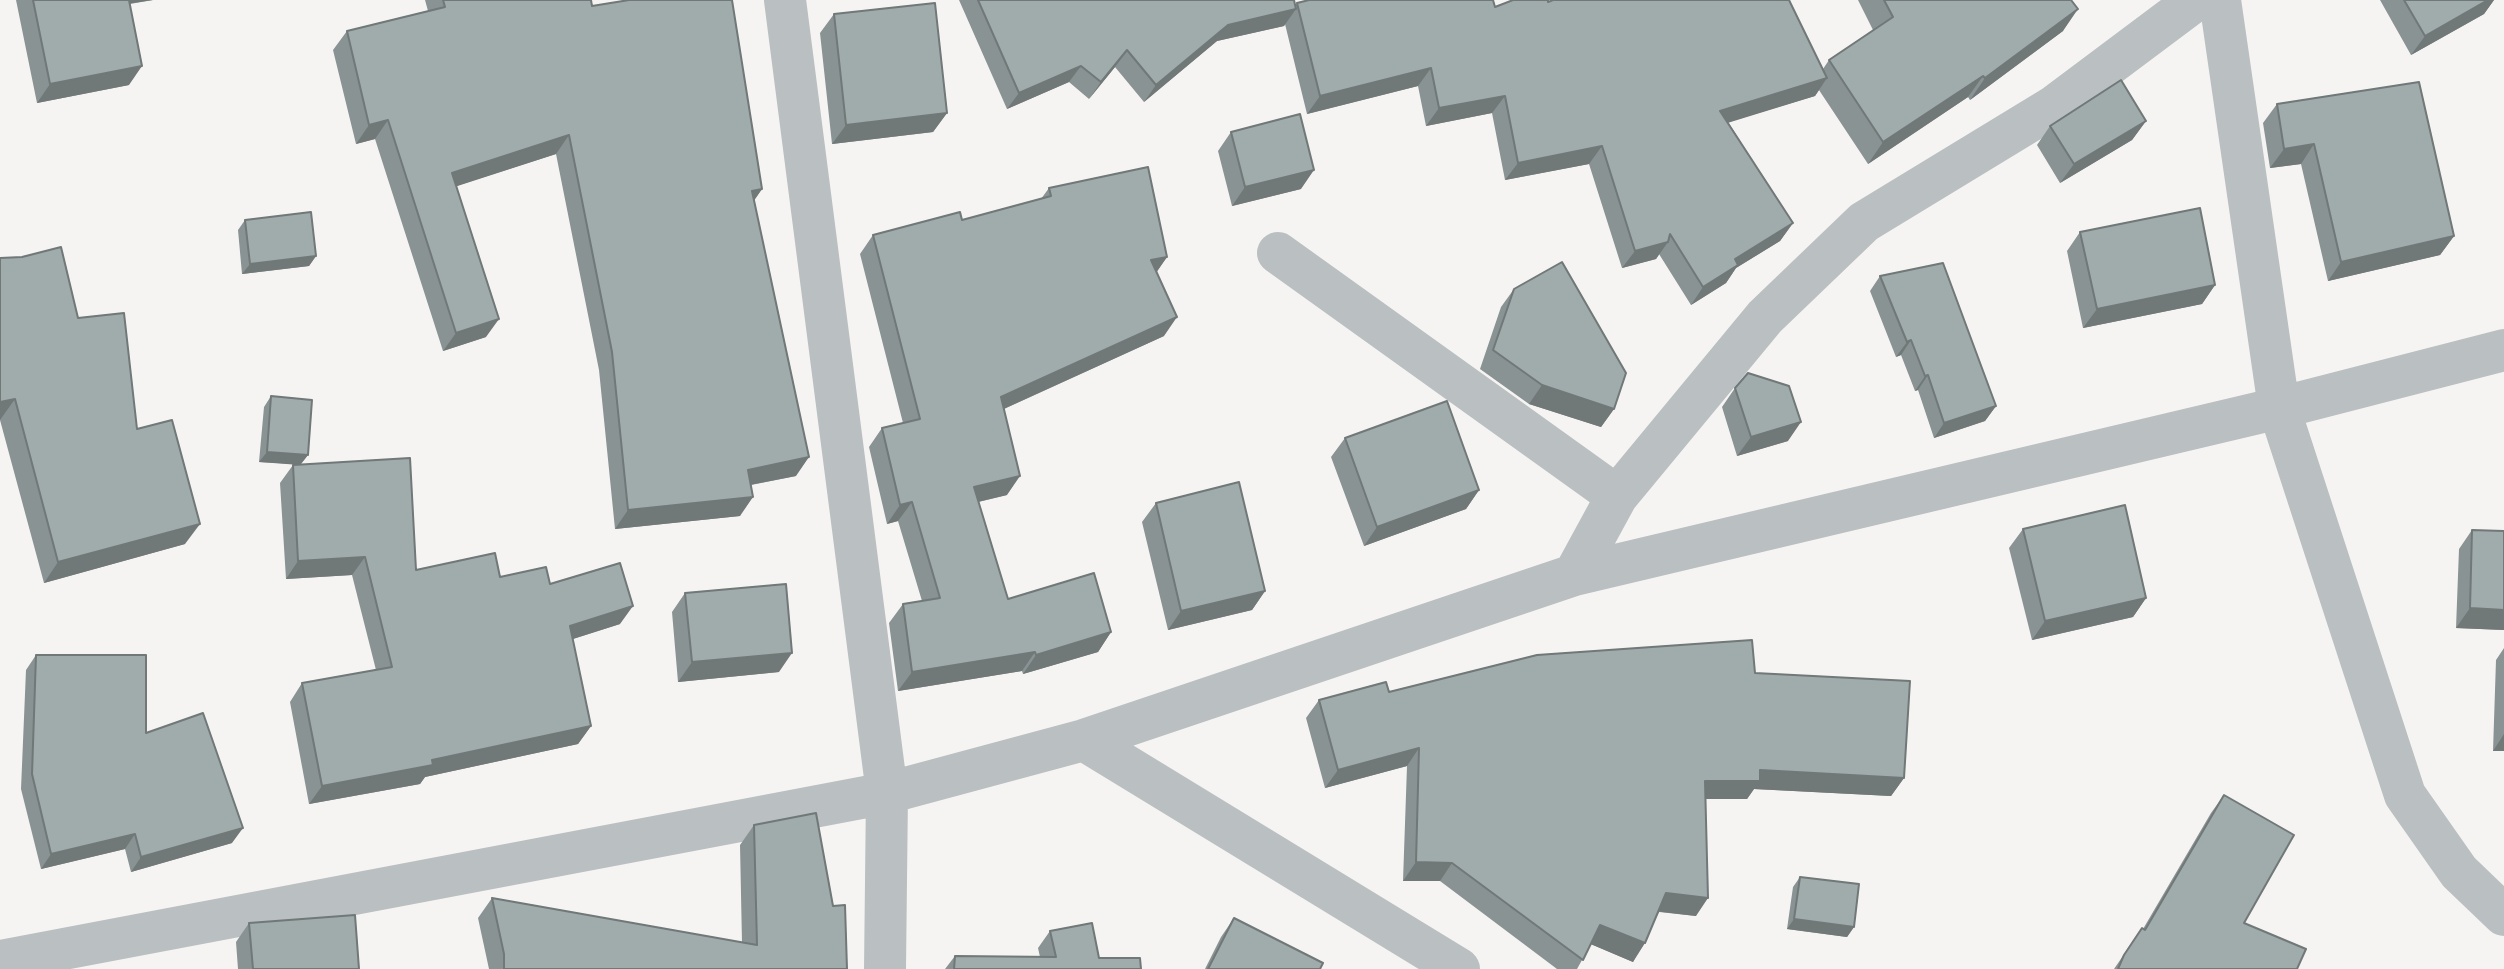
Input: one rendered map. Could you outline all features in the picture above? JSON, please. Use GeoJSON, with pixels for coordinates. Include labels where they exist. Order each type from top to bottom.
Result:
{"type":"FeatureCollection","features":[{"type":"Feature","properties":{"kind":"street"},"geometry":{"type":"LineString","coordinates":[[785,0],[887,793],[885,969]]}},
{"type":"Feature","properties":{"kind":"street"},"geometry":{"type":"LineString","coordinates":[[1574,575],[1617,496],[1765,317],[1864,222],[2053,107],[2196,0]]}},
{"type":"Feature","properties":{"kind":"street"},"geometry":{"type":"LineString","coordinates":[[2220,0],[2279,408],[2405,795],[2459,872],[2504,915]]}},
{"type":"Feature","properties":{"kind":"street"},"geometry":{"type":"LineString","coordinates":[[1278,253],[1617,496]]}},
{"type":"Feature","properties":{"kind":"street"},"geometry":{"type":"LineString","coordinates":[[0,961],[887,793],[1084,740],[1574,575],[2279,408],[2504,350]]}},
{"type":"Feature","properties":{"kind":"street"},"geometry":{"type":"LineString","coordinates":[[1084,740],[1459,969]]}},
{"type":"Feature","properties":{"kind":"building"},"geometry":{"type":"Polygon","coordinates":[[[33,0],[129,0],[142,66],[50,84],[33,0]]]}},
{"type":"Feature","properties":{"kind":"building"},"geometry":{"type":"Polygon","coordinates":[[[443,0],[591,0],[592,6],[629,0],[732,0],[762,189],[752,191],[809,457],[748,470],[753,497],[628,510],[612,352],[569,135],[452,173],[499,319],[456,333],[388,120],[369,125],[347,31],[445,7],[443,0]]]}},
{"type":"Feature","properties":{"kind":"building"},"geometry":{"type":"Polygon","coordinates":[[[978,0],[1294,0],[1296,9],[1228,25],[1156,85],[1127,50],[1101,82],[1081,66],[1019,93],[978,0]]]}},
{"type":"Feature","properties":{"kind":"building"},"geometry":{"type":"Polygon","coordinates":[[[1309,0],[1493,0],[1495,7],[1513,0],[1789,0],[1827,78],[1720,111],[1793,223],[1735,259],[1738,265],[1703,287],[1670,234],[1668,242],[1635,251],[1602,146],[1518,163],[1505,96],[1439,108],[1431,68],[1320,96],[1297,3],[1309,0]]]}},
{"type":"Feature","properties":{"kind":"building"},"geometry":{"type":"Polygon","coordinates":[[[1884,0],[2071,0],[2078,9],[1985,78],[1983,76],[1883,142],[1829,60],[1893,17],[1884,0]]]}},
{"type":"Feature","properties":{"kind":"building"},"geometry":{"type":"Polygon","coordinates":[[[2404,0],[2488,0],[2425,36],[2404,0]]]}},
{"type":"Feature","properties":{"kind":"building"},"geometry":{"type":"Polygon","coordinates":[[[935,3],[947,113],[846,125],[834,14],[935,3]]]}},
{"type":"Feature","properties":{"kind":"building"},"geometry":{"type":"Polygon","coordinates":[[[2121,80],[2146,121],[2074,164],[2050,126],[2121,80]]]}},
{"type":"Feature","properties":{"kind":"building"},"geometry":{"type":"Polygon","coordinates":[[[2419,82],[2454,236],[2341,262],[2314,144],[2284,149],[2277,104],[2419,82]]]}},
{"type":"Feature","properties":{"kind":"building"},"geometry":{"type":"Polygon","coordinates":[[[1300,114],[1314,170],[1245,187],[1231,132],[1300,114]]]}},
{"type":"Feature","properties":{"kind":"building"},"geometry":{"type":"Polygon","coordinates":[[[1148,167],[1167,257],[1151,260],[1177,317],[1001,397],[1020,476],[974,487],[1008,599],[1094,573],[1111,632],[1036,655],[1035,652],[912,672],[903,604],[940,598],[912,502],[900,505],[882,428],[920,419],[873,235],[960,212],[962,220],[1051,196],[1049,188],[1148,167]]]}},
{"type":"Feature","properties":{"kind":"building"},"geometry":{"type":"Polygon","coordinates":[[[2200,208],[2215,285],[2097,309],[2080,232],[2200,208]]]}},
{"type":"Feature","properties":{"kind":"building"},"geometry":{"type":"Polygon","coordinates":[[[311,212],[316,256],[250,264],[245,220],[311,212]]]}},
{"type":"Feature","properties":{"kind":"building"},"geometry":{"type":"Polygon","coordinates":[[[61,247],[78,318],[124,313],[137,429],[172,420],[200,524],[58,562],[15,399],[0,402],[0,258],[22,257],[61,247]]]}},
{"type":"Feature","properties":{"kind":"building"},"geometry":{"type":"Polygon","coordinates":[[[1562,262],[1626,373],[1614,409],[1542,385],[1493,350],[1514,289],[1562,262]]]}},
{"type":"Feature","properties":{"kind":"building"},"geometry":{"type":"Polygon","coordinates":[[[1943,263],[1996,406],[1944,423],[1928,375],[1925,376],[1911,340],[1907,342],[1880,276],[1943,263]]]}},
{"type":"Feature","properties":{"kind":"building"},"geometry":{"type":"Polygon","coordinates":[[[1748,373],[1789,386],[1801,422],[1751,437],[1735,388],[1748,373]]]}},
{"type":"Feature","properties":{"kind":"building"},"geometry":{"type":"Polygon","coordinates":[[[271,396],[312,400],[308,455],[267,452],[271,396]]]}},
{"type":"Feature","properties":{"kind":"building"},"geometry":{"type":"Polygon","coordinates":[[[1447,401],[1479,490],[1377,527],[1345,438],[1447,401]]]}},
{"type":"Feature","properties":{"kind":"building"},"geometry":{"type":"Polygon","coordinates":[[[410,458],[416,570],[495,553],[500,577],[546,567],[550,584],[620,563],[633,606],[570,626],[591,726],[432,760],[433,765],[322,786],[302,683],[392,667],[365,557],[298,561],[293,465],[410,458]]]}},
{"type":"Feature","properties":{"kind":"building"},"geometry":{"type":"Polygon","coordinates":[[[1239,482],[1265,591],[1181,611],[1156,503],[1239,482]]]}},
{"type":"Feature","properties":{"kind":"building"},"geometry":{"type":"Polygon","coordinates":[[[2125,505],[2146,598],[2045,621],[2023,529],[2125,505]]]}},
{"type":"Feature","properties":{"kind":"building"},"geometry":{"type":"Polygon","coordinates":[[[2472,530],[2504,531],[2504,610],[2470,608],[2472,530]]]}},
{"type":"Feature","properties":{"kind":"building"},"geometry":{"type":"Polygon","coordinates":[[[786,584],[792,653],[692,662],[685,593],[786,584]]]}},
{"type":"Feature","properties":{"kind":"building"},"geometry":{"type":"Polygon","coordinates":[[[1752,640],[1755,673],[1910,681],[1904,778],[1760,770],[1760,781],[1705,781],[1708,898],[1666,893],[1645,943],[1600,925],[1583,960],[1452,863],[1416,862],[1419,748],[1338,770],[1319,700],[1386,682],[1389,692],[1537,655],[1752,640]]]}},
{"type":"Feature","properties":{"kind":"building"},"geometry":{"type":"Polygon","coordinates":[[[36,655],[146,655],[146,733],[203,713],[243,828],[141,857],[135,834],[51,854],[32,774],[36,655]]]}},
{"type":"Feature","properties":{"kind":"building"},"geometry":{"type":"Polygon","coordinates":[[[2224,795],[2294,835],[2244,923],[2306,949],[2297,969],[2118,969],[2142,928],[2145,930],[2224,795]]]}},
{"type":"Feature","properties":{"kind":"building"},"geometry":{"type":"Polygon","coordinates":[[[816,813],[833,906],[845,905],[847,969],[504,969],[504,954],[492,898],[757,945],[754,825],[816,813]]]}},
{"type":"Feature","properties":{"kind":"building"},"geometry":{"type":"Polygon","coordinates":[[[1800,877],[1859,884],[1854,927],[1794,919],[1800,877]]]}},
{"type":"Feature","properties":{"kind":"building"},"geometry":{"type":"Polygon","coordinates":[[[355,915],[359,969],[253,969],[249,923],[355,915]]]}},
{"type":"Feature","properties":{"kind":"building"},"geometry":{"type":"Polygon","coordinates":[[[1234,918],[1323,963],[1320,969],[1208,969],[1234,918]]]}},
{"type":"Feature","properties":{"kind":"building"},"geometry":{"type":"Polygon","coordinates":[[[1092,923],[1099,958],[1140,958],[1141,969],[954,969],[955,956],[1056,957],[1050,931],[1092,923]]]}}]}
